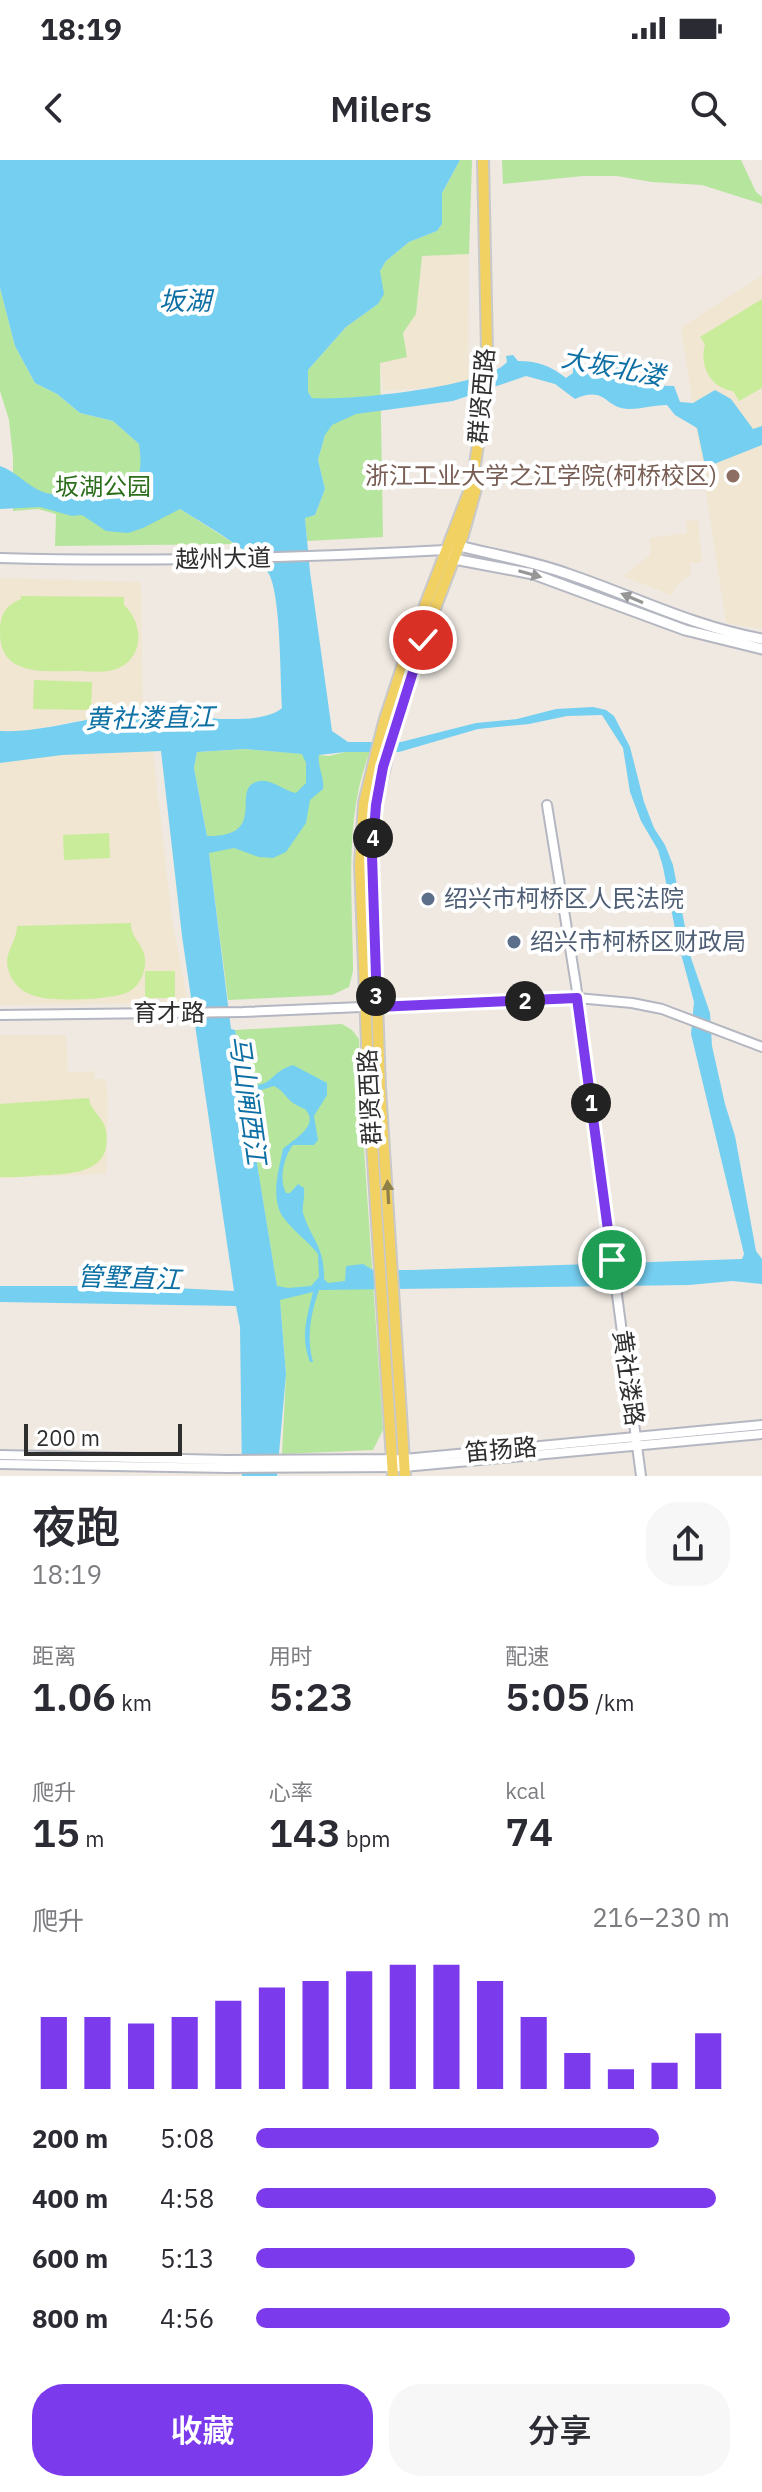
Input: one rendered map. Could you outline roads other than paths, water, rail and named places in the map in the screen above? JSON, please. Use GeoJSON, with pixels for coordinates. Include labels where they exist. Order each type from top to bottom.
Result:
{"type":"FeatureCollection","features":[{"type":"Feature","properties":{"kind":"main road","name":"群贤西路"},"geometry":{"type":"LineString","coordinates":[[385,741],[459,546],[476,491],[493,334],[483,160]]}},
{"type":"Feature","properties":{"kind":"main road","name":"群贤西路"},"geometry":{"type":"LineString","coordinates":[[487,195],[490,160]]}},
{"type":"Feature","properties":{"kind":"main road","name":"群贤西路"},"geometry":{"type":"LineString","coordinates":[[399,1467],[360,864],[364,803],[382,754],[407,652],[472,484],[487,390]]}},
{"type":"Feature","properties":{"kind":"main road","name":"越州大道"},"geometry":{"type":"LineString","coordinates":[[445,550],[459,546],[532,562],[761,647]]}},
{"type":"Feature","properties":{"kind":"main road"},"geometry":{"type":"LineString","coordinates":[[445,550],[454,559]]}},
{"type":"Feature","properties":{"kind":"main road","name":"越州大道"},"geometry":{"type":"LineString","coordinates":[[454,559],[533,574],[685,630],[761,647]]}},
{"type":"Feature","properties":{"kind":"street","name":"越州大道"},"geometry":{"type":"LineString","coordinates":[[0,558],[77,561],[244,559],[445,550]]}},
{"type":"Feature","properties":{"kind":"street","name":"黄社溇路"},"geometry":{"type":"LineString","coordinates":[[547,805],[577,998],[641,1476]]}},
{"type":"Feature","properties":{"kind":"street","name":"育才路"},"geometry":{"type":"LineString","coordinates":[[0,1015],[243,1012],[577,998],[662,1009],[762,1047]]}},
{"type":"Feature","properties":{"kind":"street","name":"笛扬路"},"geometry":{"type":"LineString","coordinates":[[0,1464],[399,1467],[637,1442],[762,1425]]}},
{"type":"Feature","properties":{"kind":"street","name":"笛扬路"},"geometry":{"type":"LineString","coordinates":[[637,1442],[762,1434]]}},
{"type":"Feature","properties":{"kind":"street","name":"笛扬路"},"geometry":{"type":"LineString","coordinates":[[0,1455],[228,1464]]}},
{"type":"Feature","properties":{"kind":"water"},"geometry":{"type":"Polygon","coordinates":[[[0,160],[460,160],[442,193],[442,224],[437,231],[409,242],[386,261],[380,271],[384,294],[378,304],[346,327],[308,370],[308,392],[312,398],[384,395],[445,385],[494,371],[507,362],[506,356],[513,355],[518,361],[544,365],[566,378],[573,373],[573,367],[579,365],[594,373],[626,365],[640,385],[674,386],[680,402],[693,403],[715,390],[731,399],[753,429],[762,426],[762,445],[705,466],[697,428],[675,415],[667,405],[629,409],[600,396],[585,395],[575,399],[555,384],[526,376],[453,401],[356,414],[332,425],[325,435],[318,460],[325,489],[315,515],[305,518],[332,731],[348,742],[401,742],[476,723],[517,719],[556,709],[593,707],[614,716],[630,747],[654,828],[673,865],[691,958],[710,1013],[712,1046],[735,1136],[756,1251],[762,1259],[762,1284],[732,1281],[689,1285],[319,1290],[310,1325],[313,1362],[310,1362],[307,1353],[305,1335],[313,1292],[280,1300],[286,1374],[277,1476],[242,1476],[240,1327],[236,1306],[0,1302],[0,1286],[136,1286],[234,1291],[182,936],[161,751],[62,755],[0,763],[0,731],[37,729],[148,713],[218,719],[255,718],[282,708],[278,621],[270,576],[255,559],[215,530],[180,509],[128,533],[106,531],[82,515],[72,516],[40,507],[0,509],[0,466],[37,489],[56,494],[92,484],[132,482],[140,471],[140,460],[139,444],[113,421],[80,413],[57,394],[35,383],[15,346],[0,288],[0,160]],[[602,715],[567,716],[529,724],[478,729],[399,752],[319,755],[323,789],[310,800],[306,823],[286,852],[273,858],[259,857],[234,848],[209,853],[231,1029],[235,1030],[244,1081],[260,1085],[293,1065],[327,1083],[327,1095],[314,1116],[318,1140],[314,1145],[293,1145],[283,1176],[286,1193],[298,1184],[304,1188],[303,1213],[320,1251],[324,1279],[328,1283],[345,1281],[346,1266],[363,1264],[373,1270],[412,1270],[742,1259],[744,1254],[691,1034],[694,1002],[658,850],[641,821],[630,792],[623,748],[602,715]],[[245,749],[197,752],[194,768],[207,836],[227,834],[238,829],[244,820],[247,792],[251,785],[264,781],[296,793],[306,783],[306,763],[302,754],[245,749]],[[274,1086],[253,1089],[246,1096],[277,1286],[311,1286],[319,1277],[318,1254],[283,1217],[276,1192],[283,1149],[307,1127],[309,1115],[274,1086]]]}},
{"type":"Feature","properties":{"kind":"place","name":"浙江工业大学之江学院(柯桥校区)"},"geometry":{"type":"Point","coordinates":[733,476]}},
{"type":"Feature","properties":{"kind":"place","name":"绍兴市柯桥区人民法院"},"geometry":{"type":"Point","coordinates":[428,899]}},
{"type":"Feature","properties":{"kind":"place","name":"绍兴市柯桥区财政局"},"geometry":{"type":"Point","coordinates":[514,942]}},
{"type":"Feature","properties":{"kind":"water label","name":"坂湖"},"geometry":{"type":"Point","coordinates":[185,301]}},
{"type":"Feature","properties":{"kind":"water label","name":"大坂北溇"},"geometry":{"type":"Point","coordinates":[613,367]}},
{"type":"Feature","properties":{"kind":"water label","name":"黄社溇直江"},"geometry":{"type":"Point","coordinates":[150,718]}},
{"type":"Feature","properties":{"kind":"water label","name":"马山闸西江"},"geometry":{"type":"Point","coordinates":[248,1100]}},
{"type":"Feature","properties":{"kind":"water label","name":"管墅直江"},"geometry":{"type":"Point","coordinates":[129,1278]}},
{"type":"Feature","properties":{"kind":"park label","name":"坂湖公园"},"geometry":{"type":"Point","coordinates":[103,487]}}]}
